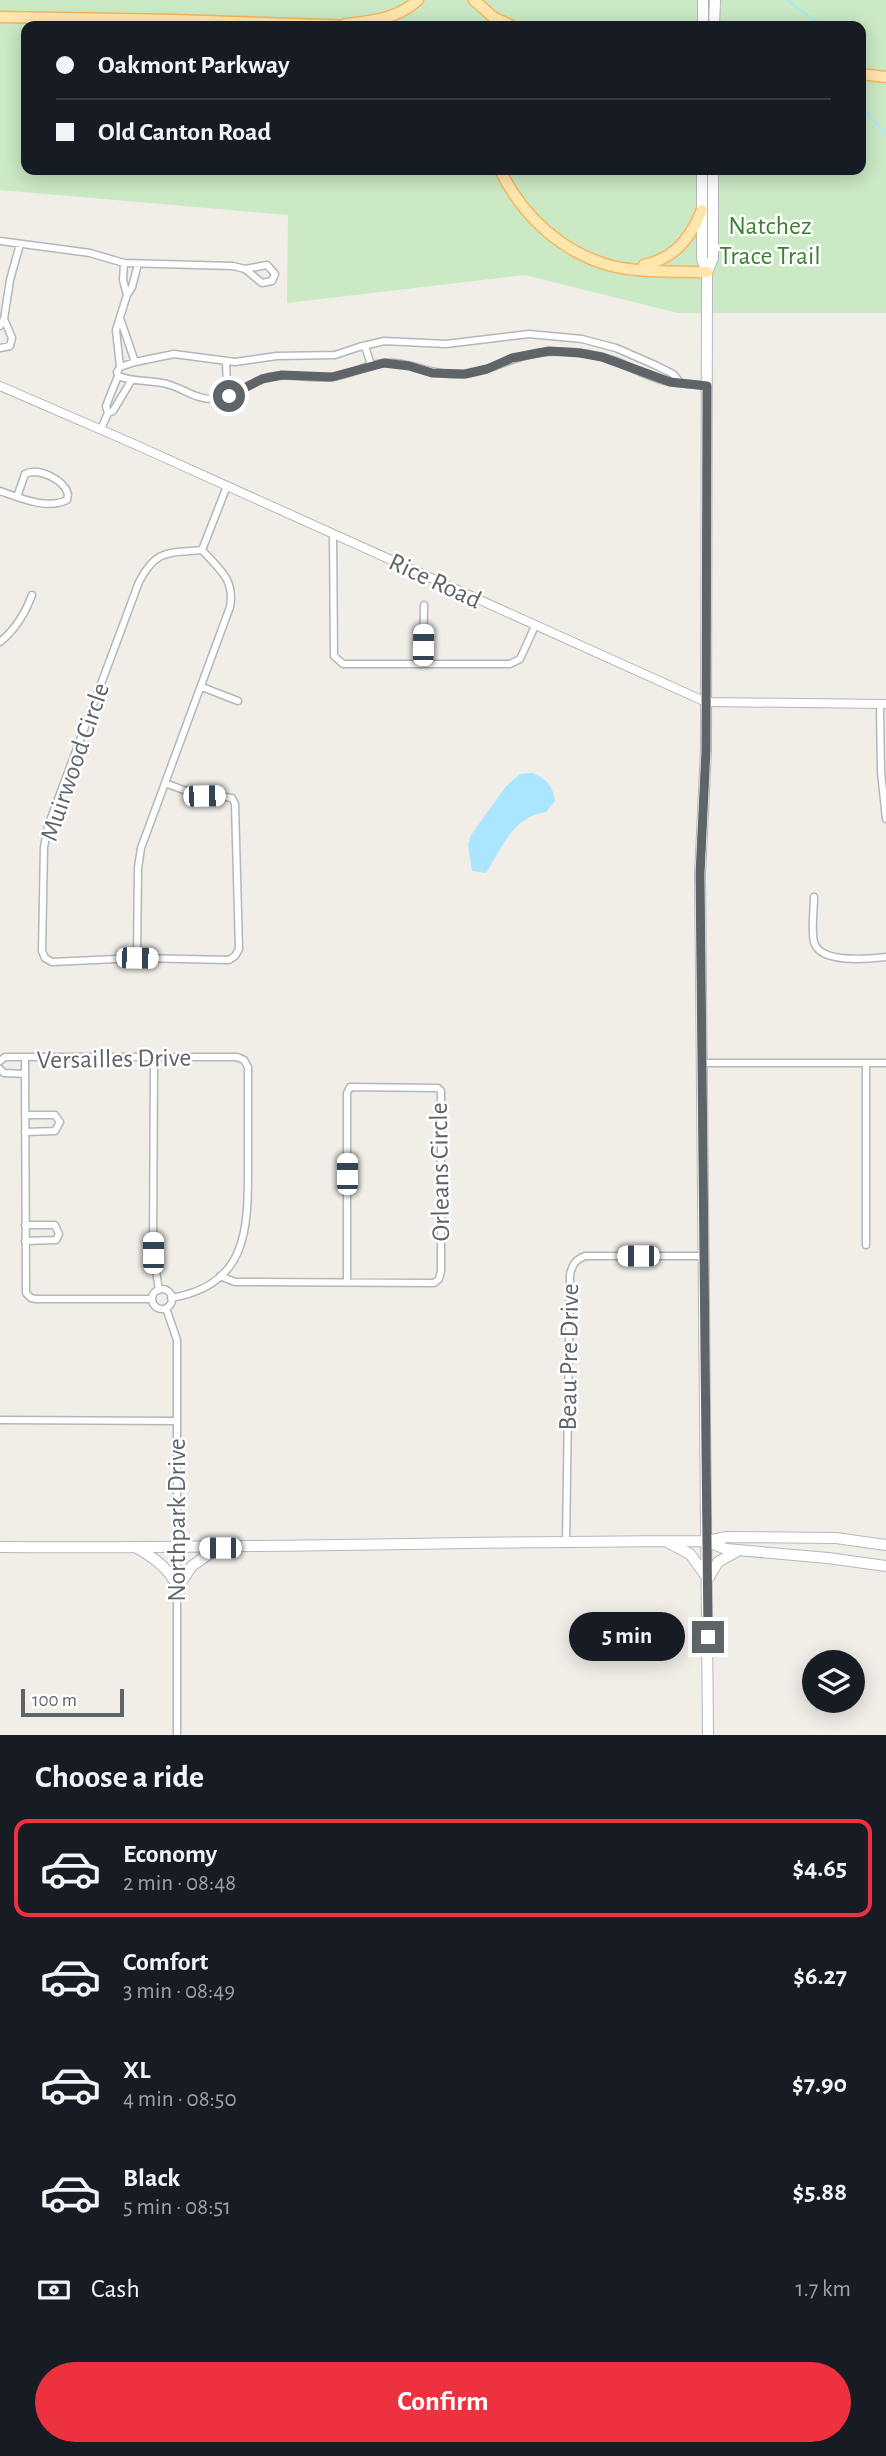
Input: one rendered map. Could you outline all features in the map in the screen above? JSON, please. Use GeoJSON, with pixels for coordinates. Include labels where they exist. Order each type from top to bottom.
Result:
{"type":"FeatureCollection","features":[{"type":"Feature","properties":{"kind":"main road"},"geometry":{"type":"LineString","coordinates":[[368,21],[385,19],[418,0]]}},
{"type":"Feature","properties":{"kind":"main road"},"geometry":{"type":"LineString","coordinates":[[474,0],[501,21]]}},
{"type":"Feature","properties":{"kind":"main road"},"geometry":{"type":"LineString","coordinates":[[702,21],[703,0]]}},
{"type":"Feature","properties":{"kind":"main road"},"geometry":{"type":"LineString","coordinates":[[715,0],[715,21]]}},
{"type":"Feature","properties":{"kind":"main road"},"geometry":{"type":"LineString","coordinates":[[0,17],[226,21]]}},
{"type":"Feature","properties":{"kind":"main road"},"geometry":{"type":"LineString","coordinates":[[866,74],[886,77]]}},
{"type":"Feature","properties":{"kind":"main road"},"geometry":{"type":"LineString","coordinates":[[503,175],[518,200],[551,236],[584,256],[625,268],[707,272]]}},
{"type":"Feature","properties":{"kind":"main road"},"geometry":{"type":"LineString","coordinates":[[702,175],[702,259],[707,272],[707,386],[706,702],[700,874],[708,1735]]}},
{"type":"Feature","properties":{"kind":"main road"},"geometry":{"type":"LineString","coordinates":[[707,272],[713,258],[713,175]]}},
{"type":"Feature","properties":{"kind":"main road"},"geometry":{"type":"LineString","coordinates":[[625,268],[652,263],[674,253],[689,237],[702,210]]}},
{"type":"Feature","properties":{"kind":"main road"},"geometry":{"type":"LineString","coordinates":[[0,1547],[220,1548],[707,1541],[727,1537],[836,1538],[886,1545]]}},
{"type":"Feature","properties":{"kind":"main road"},"geometry":{"type":"LineString","coordinates":[[665,1541],[690,1554],[708,1580]]}},
{"type":"Feature","properties":{"kind":"main road"},"geometry":{"type":"LineString","coordinates":[[707,1541],[726,1549],[886,1566]]}},
{"type":"Feature","properties":{"kind":"main road"},"geometry":{"type":"LineString","coordinates":[[137,1548],[159,1560],[178,1587],[192,1566],[207,1553],[220,1548]]}},
{"type":"Feature","properties":{"kind":"main road"},"geometry":{"type":"LineString","coordinates":[[708,1580],[723,1558],[744,1550]]}},
{"type":"Feature","properties":{"kind":"street"},"geometry":{"type":"LineString","coordinates":[[0,241],[90,253],[124,263],[222,264],[245,269]]}},
{"type":"Feature","properties":{"kind":"street"},"geometry":{"type":"LineString","coordinates":[[0,348],[10,346],[12,338],[2,322],[20,244]]}},
{"type":"Feature","properties":{"kind":"street"},"geometry":{"type":"LineString","coordinates":[[124,263],[123,280],[127,295]]}},
{"type":"Feature","properties":{"kind":"street"},"geometry":{"type":"LineString","coordinates":[[101,429],[120,367],[116,337],[138,264]]}},
{"type":"Feature","properties":{"kind":"street"},"geometry":{"type":"LineString","coordinates":[[121,321],[135,362]]}},
{"type":"Feature","properties":{"kind":"street"},"geometry":{"type":"LineString","coordinates":[[120,367],[174,354],[226,362],[277,356],[325,357],[395,341],[446,344],[529,334],[566,336],[618,349],[664,370],[680,382]]}},
{"type":"Feature","properties":{"kind":"street"},"geometry":{"type":"LineString","coordinates":[[565,352],[566,336]]}},
{"type":"Feature","properties":{"kind":"street"},"geometry":{"type":"LineString","coordinates":[[365,346],[371,365]]}},
{"type":"Feature","properties":{"kind":"street"},"geometry":{"type":"LineString","coordinates":[[614,361],[618,349]]}},
{"type":"Feature","properties":{"kind":"street"},"geometry":{"type":"LineString","coordinates":[[118,376],[131,381],[160,382],[206,399],[229,396],[253,382],[272,376],[332,377],[371,365],[396,364],[432,373],[465,374],[525,355],[549,351],[580,353],[614,361],[670,382],[707,386]]}},
{"type":"Feature","properties":{"kind":"street"},"geometry":{"type":"LineString","coordinates":[[226,362],[229,396]]}},
{"type":"Feature","properties":{"kind":"street"},"geometry":{"type":"LineString","coordinates":[[108,413],[113,411],[131,381]]}},
{"type":"Feature","properties":{"kind":"street","name":"Rice Road"},"geometry":{"type":"LineString","coordinates":[[0,386],[706,702],[883,704]]}},
{"type":"Feature","properties":{"kind":"street"},"geometry":{"type":"LineString","coordinates":[[0,491],[17,497],[45,503],[61,503],[67,500],[68,494],[63,485],[40,471],[32,471],[25,474],[17,497]]}},
{"type":"Feature","properties":{"kind":"street"},"geometry":{"type":"LineString","coordinates":[[165,783],[204,796],[232,798],[235,804],[239,949],[229,960],[137,958],[138,868],[141,848],[165,783],[202,687],[233,595],[226,576],[201,550],[227,486]]}},
{"type":"Feature","properties":{"kind":"street"},"geometry":{"type":"LineString","coordinates":[[332,534],[334,656],[343,664],[510,664],[520,659],[535,626]]}},
{"type":"Feature","properties":{"kind":"street","name":"Muirwood Circle"},"geometry":{"type":"LineString","coordinates":[[137,958],[52,962],[45,958],[42,951],[44,847],[53,813],[139,582],[149,563],[170,553],[201,550]]}},
{"type":"Feature","properties":{"kind":"street"},"geometry":{"type":"LineString","coordinates":[[0,642],[12,633],[27,611],[32,595]]}},
{"type":"Feature","properties":{"kind":"street"},"geometry":{"type":"LineString","coordinates":[[423,664],[424,605]]}},
{"type":"Feature","properties":{"kind":"street"},"geometry":{"type":"LineString","coordinates":[[202,687],[238,701]]}},
{"type":"Feature","properties":{"kind":"street"},"geometry":{"type":"LineString","coordinates":[[883,704],[881,772],[886,819]]}},
{"type":"Feature","properties":{"kind":"street"},"geometry":{"type":"LineString","coordinates":[[814,897],[814,943],[821,953],[835,958],[886,957]]}},
{"type":"Feature","properties":{"kind":"street"},"geometry":{"type":"LineString","coordinates":[[0,1061],[5,1057],[25,1057]]}},
{"type":"Feature","properties":{"kind":"street","name":"Versailles Drive"},"geometry":{"type":"LineString","coordinates":[[152,1299],[31,1298],[24,1288],[25,1057],[237,1057],[244,1060],[247,1067],[246,1230],[235,1257],[220,1276],[195,1292],[171,1298]]}},
{"type":"Feature","properties":{"kind":"street"},"geometry":{"type":"LineString","coordinates":[[154,1058],[153,1253],[159,1290]]}},
{"type":"Feature","properties":{"kind":"street"},"geometry":{"type":"LineString","coordinates":[[701,1063],[886,1063]]}},
{"type":"Feature","properties":{"kind":"street"},"geometry":{"type":"LineString","coordinates":[[866,1063],[866,1245]]}},
{"type":"Feature","properties":{"kind":"street"},"geometry":{"type":"LineString","coordinates":[[0,1069],[6,1074],[25,1074]]}},
{"type":"Feature","properties":{"kind":"street","name":"Orleans Circle"},"geometry":{"type":"LineString","coordinates":[[220,1276],[235,1282],[347,1283],[434,1283],[439,1279],[441,1091],[438,1088],[350,1087],[347,1283]]}},
{"type":"Feature","properties":{"kind":"street"},"geometry":{"type":"LineString","coordinates":[[25,1115],[55,1115],[60,1125],[51,1132],[25,1132]]}},
{"type":"Feature","properties":{"kind":"street"},"geometry":{"type":"LineString","coordinates":[[25,1224],[55,1225],[59,1234],[56,1240],[25,1241]]}},
{"type":"Feature","properties":{"kind":"street","name":"Beau Pre Drive"},"geometry":{"type":"LineString","coordinates":[[566,1542],[572,1265],[576,1259],[585,1256],[704,1256]]}},
{"type":"Feature","properties":{"kind":"street"},"geometry":{"type":"LineString","coordinates":[[159,1290],[167,1292],[171,1298],[166,1308],[156,1307],[152,1299],[159,1290]]}},
{"type":"Feature","properties":{"kind":"street","name":"Northpark Drive"},"geometry":{"type":"LineString","coordinates":[[166,1308],[177,1340],[177,1735]]}},
{"type":"Feature","properties":{"kind":"street"},"geometry":{"type":"LineString","coordinates":[[0,1420],[177,1420]]}},
{"type":"Feature","properties":{"kind":"green space","name":"Natchez Trace Trail"},"geometry":{"type":"Polygon","coordinates":[[[0,0],[886,0],[886,313],[678,313],[525,275],[287,303],[288,215],[0,190],[0,0]]]}},
{"type":"Feature","properties":{"kind":"water"},"geometry":{"type":"Polygon","coordinates":[[[532,773],[548,783],[555,801],[546,812],[517,826],[486,873],[472,871],[468,845],[471,835],[506,786],[520,774],[532,773]]]}},
{"type":"Feature","properties":{"kind":"waterway"},"geometry":{"type":"LineString","coordinates":[[787,0],[815,21]]}},
{"type":"Feature","properties":{"kind":"waterway"},"geometry":{"type":"LineString","coordinates":[[866,113],[886,133]]}},
{"type":"Feature","properties":{"kind":"route"},"geometry":{"type":"LineString","coordinates":[[229,396],[253,382],[272,376],[332,377],[384,363],[409,366],[432,373],[465,374],[487,369],[512,358],[549,351],[602,357],[670,382],[707,386],[706,750],[700,874],[708,1637]]}}]}
